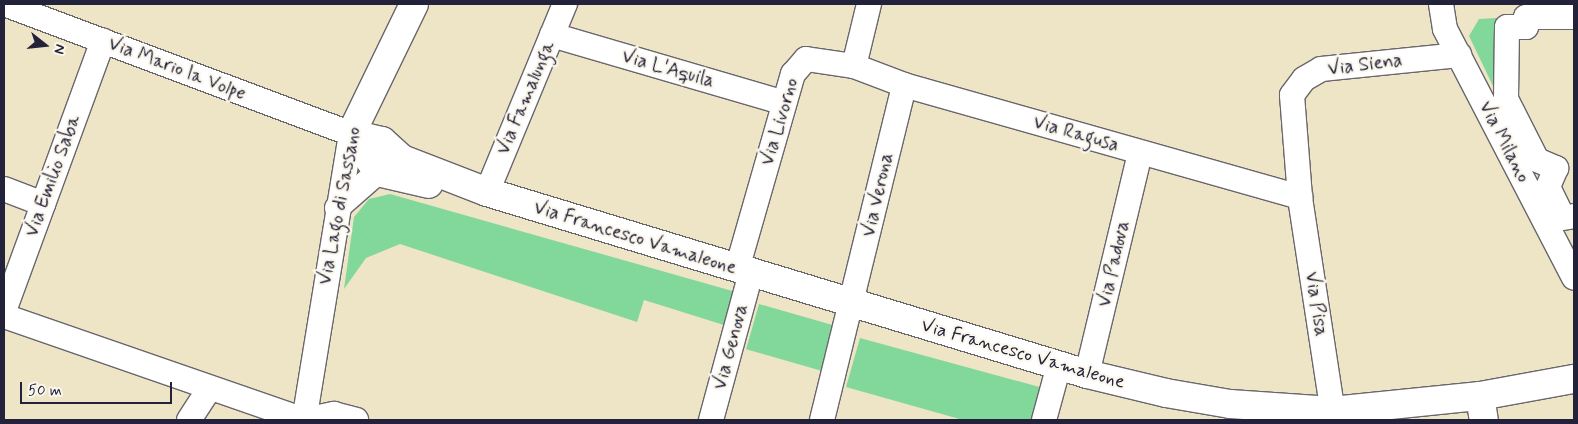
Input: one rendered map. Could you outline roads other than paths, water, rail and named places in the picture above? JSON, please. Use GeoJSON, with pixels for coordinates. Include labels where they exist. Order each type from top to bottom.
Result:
{"type":"FeatureCollection","features":[{"type":"Feature","properties":{"kind":"main road","name":"Via Lago di Sassano"},"geometry":{"type":"LineString","coordinates":[[351,134],[414,4]]}},
{"type":"Feature","properties":{"kind":"main road"},"geometry":{"type":"LineString","coordinates":[[351,134],[378,172],[473,195],[486,192]]}},
{"type":"Feature","properties":{"kind":"main road"},"geometry":{"type":"LineString","coordinates":[[351,134],[382,140],[402,159],[486,192]]}},
{"type":"Feature","properties":{"kind":"main road","name":"Via Francesco Vamaleone"},"geometry":{"type":"LineString","coordinates":[[486,192],[1087,374],[1230,404],[1333,416],[1482,408],[1574,379]]}},
{"type":"Feature","properties":{"kind":"street","name":"Via Mario la Volpe"},"geometry":{"type":"LineString","coordinates":[[4,4],[351,134]]}},
{"type":"Feature","properties":{"kind":"street","name":"Via Famalunga"},"geometry":{"type":"LineString","coordinates":[[486,192],[565,4]]}},
{"type":"Feature","properties":{"kind":"street"},"geometry":{"type":"LineString","coordinates":[[854,66],[869,4]]}},
{"type":"Feature","properties":{"kind":"street","name":"Via Milano"},"geometry":{"type":"LineString","coordinates":[[1442,4],[1445,29],[1572,267]]}},
{"type":"Feature","properties":{"kind":"street"},"geometry":{"type":"LineString","coordinates":[[1574,17],[1526,17],[1526,27],[1507,27],[1506,99],[1537,160],[1556,168],[1548,187],[1563,218],[1574,216]]}},
{"type":"Feature","properties":{"kind":"street","name":"Via L'Aquila"},"geometry":{"type":"LineString","coordinates":[[552,35],[784,103]]}},
{"type":"Feature","properties":{"kind":"street","name":"Via Emilio Saba"},"geometry":{"type":"LineString","coordinates":[[4,311],[102,42]]}},
{"type":"Feature","properties":{"kind":"street","name":"Via Siena"},"geometry":{"type":"LineString","coordinates":[[1300,197],[1292,95],[1304,79],[1321,69],[1460,56]]}},
{"type":"Feature","properties":{"kind":"street","name":"Via Livorno"},"geometry":{"type":"LineString","coordinates":[[744,271],[784,103],[793,74],[806,58],[854,66]]}},
{"type":"Feature","properties":{"kind":"street","name":"Via Ragusa"},"geometry":{"type":"LineString","coordinates":[[854,66],[904,85],[1300,197]]}},
{"type":"Feature","properties":{"kind":"street","name":"Via Verona"},"geometry":{"type":"LineString","coordinates":[[822,420],[852,304],[904,85]]}},
{"type":"Feature","properties":{"kind":"street","name":"Via Lago di Sassano"},"geometry":{"type":"LineString","coordinates":[[304,420],[337,208],[351,134]]}},
{"type":"Feature","properties":{"kind":"street","name":"Via Padova"},"geometry":{"type":"LineString","coordinates":[[1087,374],[1140,153]]}},
{"type":"Feature","properties":{"kind":"street"},"geometry":{"type":"LineString","coordinates":[[337,208],[378,172]]}},
{"type":"Feature","properties":{"kind":"street"},"geometry":{"type":"LineString","coordinates":[[4,189],[43,204]]}},
{"type":"Feature","properties":{"kind":"street","name":"Via Pisa"},"geometry":{"type":"LineString","coordinates":[[1300,197],[1333,416]]}},
{"type":"Feature","properties":{"kind":"street","name":"Via Genova"},"geometry":{"type":"LineString","coordinates":[[711,420],[744,271]]}},
{"type":"Feature","properties":{"kind":"street"},"geometry":{"type":"LineString","coordinates":[[4,316],[304,420],[334,414],[356,420]]}},
{"type":"Feature","properties":{"kind":"street"},"geometry":{"type":"LineString","coordinates":[[1044,420],[1059,365]]}},
{"type":"Feature","properties":{"kind":"street"},"geometry":{"type":"LineString","coordinates":[[189,420],[210,388]]}}]}
